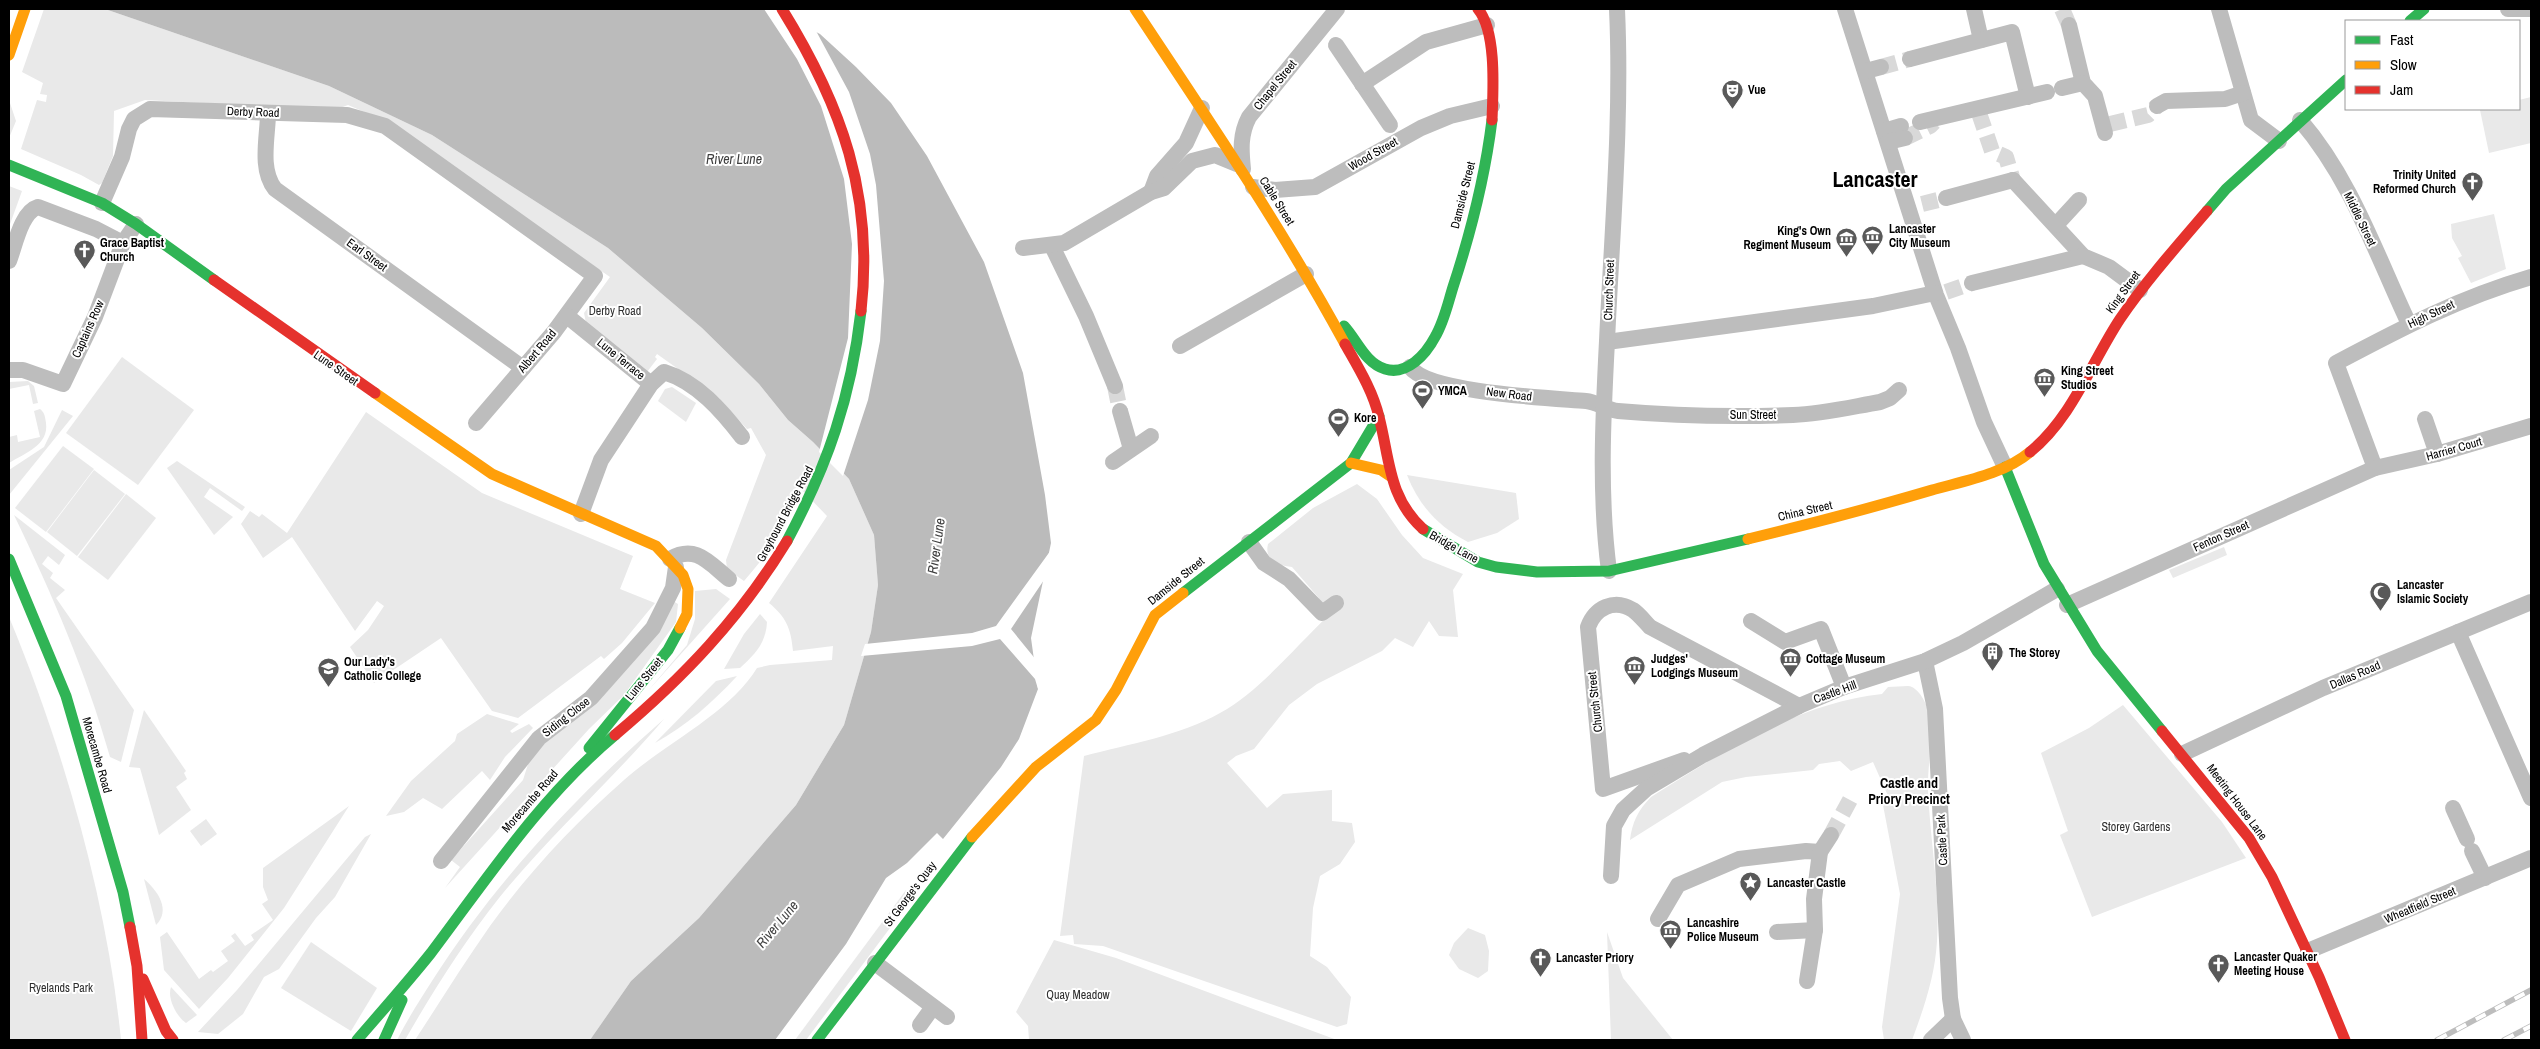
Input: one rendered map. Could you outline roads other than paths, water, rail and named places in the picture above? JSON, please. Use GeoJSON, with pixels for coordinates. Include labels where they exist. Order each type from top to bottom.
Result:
{"type":"FeatureCollection","features":[{"type":"Feature","properties":{"kind":"main road"},"geometry":{"type":"LineString","coordinates":[[9,56],[26,9]]}},
{"type":"Feature","properties":{"kind":"main road","name":"Greyhound Bridge Road"},"geometry":{"type":"LineString","coordinates":[[731,622],[768,574],[798,525],[823,474],[841,421],[859,341],[864,266],[858,188],[850,153],[842,124],[822,75],[782,9]]}},
{"type":"Feature","properties":{"kind":"main road","name":"Cable Street"},"geometry":{"type":"LineString","coordinates":[[1135,9],[1202,108],[1306,274],[1368,384],[1379,416]]}},
{"type":"Feature","properties":{"kind":"main road","name":"Damside Street"},"geometry":{"type":"LineString","coordinates":[[1410,367],[1432,345],[1454,284],[1482,182],[1492,106],[1492,67],[1484,14]]}},
{"type":"Feature","properties":{"kind":"main road"},"geometry":{"type":"LineString","coordinates":[[2300,120],[2345,81]]}},
{"type":"Feature","properties":{"kind":"main road","name":"King Street"},"geometry":{"type":"LineString","coordinates":[[2005,467],[2033,451],[2056,426],[2120,319],[2140,290],[2226,190],[2300,120]]}},
{"type":"Feature","properties":{"kind":"main road","name":"Lune Street"},"geometry":{"type":"LineString","coordinates":[[9,165],[102,203],[136,224],[295,339],[492,474],[656,546],[673,563],[683,575],[688,589],[687,614],[668,650],[557,788]]}},
{"type":"Feature","properties":{"kind":"main road"},"geometry":{"type":"LineString","coordinates":[[1326,310],[1351,333],[1376,365],[1393,370],[1410,367]]}},
{"type":"Feature","properties":{"kind":"main road","name":"Damside Street"},"geometry":{"type":"LineString","coordinates":[[1032,770],[1054,752],[1083,734],[1101,715],[1137,643],[1155,614],[1351,463],[1379,416]]}},
{"type":"Feature","properties":{"kind":"main road","name":"Bridge Lane"},"geometry":{"type":"LineString","coordinates":[[1379,416],[1390,476],[1408,515],[1427,532],[1478,562],[1516,571],[1609,571]]}},
{"type":"Feature","properties":{"kind":"main road"},"geometry":{"type":"LineString","coordinates":[[1351,463],[1380,470],[1390,476]]}},
{"type":"Feature","properties":{"kind":"main road","name":"China Street"},"geometry":{"type":"LineString","coordinates":[[1609,571],[1883,506],[2005,467]]}},
{"type":"Feature","properties":{"kind":"main road","name":"Meeting House Lane"},"geometry":{"type":"LineString","coordinates":[[2005,467],[2036,546],[2057,589],[2097,651],[2249,838],[2272,877],[2308,951],[2345,1040]]}},
{"type":"Feature","properties":{"kind":"main road","name":"Morecambe Road"},"geometry":{"type":"LineString","coordinates":[[9,559],[30,605],[66,696],[123,892],[137,966],[142,1040]]}},
{"type":"Feature","properties":{"kind":"main road","name":"Morecambe Road"},"geometry":{"type":"LineString","coordinates":[[356,1040],[413,975],[485,876],[557,788],[691,668],[731,622]]}},
{"type":"Feature","properties":{"kind":"main road","name":"St George's Quay"},"geometry":{"type":"LineString","coordinates":[[817,1040],[946,869],[1032,770]]}},
{"type":"Feature","properties":{"kind":"main road","name":"Morecambe Road"},"geometry":{"type":"LineString","coordinates":[[137,966],[166,1031],[173,1040]]}},
{"type":"Feature","properties":{"kind":"main road","name":"Morecambe Road"},"geometry":{"type":"LineString","coordinates":[[384,1040],[413,975]]}},
{"type":"Feature","properties":{"kind":"street","name":"Chapel Street"},"geometry":{"type":"LineString","coordinates":[[1240,169],[1243,128],[1249,117],[1337,9]]}},
{"type":"Feature","properties":{"kind":"street","name":"Church Street"},"geometry":{"type":"LineString","coordinates":[[1609,571],[1605,520],[1602,407],[1616,177],[1619,56],[1617,9]]}},
{"type":"Feature","properties":{"kind":"street"},"geometry":{"type":"LineString","coordinates":[[1845,9],[1873,69],[1886,136],[1915,206],[1939,293],[1984,422],[2005,467]]}},
{"type":"Feature","properties":{"kind":"street"},"geometry":{"type":"LineString","coordinates":[[1974,9],[1981,40]]}},
{"type":"Feature","properties":{"kind":"street"},"geometry":{"type":"LineString","coordinates":[[2219,9],[2251,120],[2279,141]]}},
{"type":"Feature","properties":{"kind":"street"},"geometry":{"type":"LineString","coordinates":[[2508,9],[2531,9]]}},
{"type":"Feature","properties":{"kind":"street"},"geometry":{"type":"LineString","coordinates":[[1362,84],[1426,42],[1484,14]]}},
{"type":"Feature","properties":{"kind":"street"},"geometry":{"type":"LineString","coordinates":[[2069,25],[2083,83],[2096,96],[2106,128]]}},
{"type":"Feature","properties":{"kind":"street"},"geometry":{"type":"LineString","coordinates":[[1910,59],[2012,32],[2028,97]]}},
{"type":"Feature","properties":{"kind":"street"},"geometry":{"type":"LineString","coordinates":[[1336,45],[1390,124]]}},
{"type":"Feature","properties":{"kind":"street"},"geometry":{"type":"LineString","coordinates":[[1929,121],[2083,83]]}},
{"type":"Feature","properties":{"kind":"street"},"geometry":{"type":"LineString","coordinates":[[2156,106],[2166,100],[2225,99],[2243,93]]}},
{"type":"Feature","properties":{"kind":"street","name":"Wood Street"},"geometry":{"type":"LineString","coordinates":[[1253,188],[1274,190],[1315,187],[1421,128],[1450,116],[1492,106]]}},
{"type":"Feature","properties":{"kind":"street"},"geometry":{"type":"LineString","coordinates":[[1151,192],[1157,176],[1186,143],[1202,108]]}},
{"type":"Feature","properties":{"kind":"street","name":"Derby Road"},"geometry":{"type":"LineString","coordinates":[[102,203],[122,157],[129,129],[134,119],[142,112],[150,109],[347,115],[385,126],[595,276]]}},
{"type":"Feature","properties":{"kind":"street","name":"Earl Street"},"geometry":{"type":"LineString","coordinates":[[268,113],[266,170],[269,182],[274,189],[523,368]]}},
{"type":"Feature","properties":{"kind":"street","name":"Middle Street"},"geometry":{"type":"LineString","coordinates":[[2300,120],[2318,141],[2336,168],[2409,324]]}},
{"type":"Feature","properties":{"kind":"street"},"geometry":{"type":"LineString","coordinates":[[1886,136],[1903,132]]}},
{"type":"Feature","properties":{"kind":"street"},"geometry":{"type":"LineString","coordinates":[[1024,248],[1052,246],[1076,237],[1151,192],[1164,188],[1192,161],[1215,155],[1240,169]]}},
{"type":"Feature","properties":{"kind":"street"},"geometry":{"type":"LineString","coordinates":[[1946,198],[2012,178],[2031,202],[2056,225],[2083,256],[2109,268],[2140,290]]}},
{"type":"Feature","properties":{"kind":"street"},"geometry":{"type":"LineString","coordinates":[[48,209],[62,186]]}},
{"type":"Feature","properties":{"kind":"street"},"geometry":{"type":"LineString","coordinates":[[2056,225],[2078,200]]}},
{"type":"Feature","properties":{"kind":"street"},"geometry":{"type":"LineString","coordinates":[[9,261],[32,208],[48,209],[123,243]]}},
{"type":"Feature","properties":{"kind":"street","name":"Captains Row"},"geometry":{"type":"LineString","coordinates":[[9,370],[23,370],[63,384],[95,317],[123,243],[136,224]]}},
{"type":"Feature","properties":{"kind":"street"},"geometry":{"type":"LineString","coordinates":[[1052,246],[1086,316],[1115,386]]}},
{"type":"Feature","properties":{"kind":"street"},"geometry":{"type":"LineString","coordinates":[[1972,283],[2083,256]]}},
{"type":"Feature","properties":{"kind":"street"},"geometry":{"type":"LineString","coordinates":[[1180,346],[1306,274]]}},
{"type":"Feature","properties":{"kind":"street","name":"Albert Road"},"geometry":{"type":"LineString","coordinates":[[476,423],[567,316],[595,276]]}},
{"type":"Feature","properties":{"kind":"street","name":"High Street"},"geometry":{"type":"LineString","coordinates":[[2375,468],[2336,363],[2409,324],[2489,289],[2531,277]]}},
{"type":"Feature","properties":{"kind":"street"},"geometry":{"type":"LineString","coordinates":[[1607,342],[1873,306],[1939,293]]}},
{"type":"Feature","properties":{"kind":"street","name":"Lune Terrace"},"geometry":{"type":"LineString","coordinates":[[567,316],[651,384],[664,372],[674,375],[704,396],[723,413],[742,437]]}},
{"type":"Feature","properties":{"kind":"street","name":"New Road"},"geometry":{"type":"LineString","coordinates":[[1410,367],[1418,376],[1448,385],[1520,396],[1589,402],[1602,407]]}},
{"type":"Feature","properties":{"kind":"street"},"geometry":{"type":"LineString","coordinates":[[581,514],[602,460],[651,384]]}},
{"type":"Feature","properties":{"kind":"street","name":"Sun Street"},"geometry":{"type":"LineString","coordinates":[[1602,407],[1616,410],[1691,415],[1795,415],[1880,402],[1890,398],[1899,390]]}},
{"type":"Feature","properties":{"kind":"street"},"geometry":{"type":"LineString","coordinates":[[1120,411],[1131,449]]}},
{"type":"Feature","properties":{"kind":"street"},"geometry":{"type":"LineString","coordinates":[[2425,419],[2437,454]]}},
{"type":"Feature","properties":{"kind":"street","name":"Harrier Court"},"geometry":{"type":"LineString","coordinates":[[2375,468],[2437,454],[2531,426]]}},
{"type":"Feature","properties":{"kind":"street"},"geometry":{"type":"LineString","coordinates":[[1113,462],[1151,436]]}},
{"type":"Feature","properties":{"kind":"street","name":"Fenton Street"},"geometry":{"type":"LineString","coordinates":[[2067,605],[2375,468]]}},
{"type":"Feature","properties":{"kind":"street"},"geometry":{"type":"LineString","coordinates":[[1249,542],[1264,564],[1289,579],[1322,612],[1336,602]]}},
{"type":"Feature","properties":{"kind":"street"},"geometry":{"type":"LineString","coordinates":[[673,563],[682,552],[698,554],[729,579]]}},
{"type":"Feature","properties":{"kind":"street","name":"Siding Close"},"geometry":{"type":"LineString","coordinates":[[442,862],[540,738],[591,698],[653,628],[673,588],[673,563]]}},
{"type":"Feature","properties":{"kind":"street","name":"Castle Hill"},"geometry":{"type":"LineString","coordinates":[[1592,616],[1601,608],[1610,606],[1621,606],[1634,610],[1650,627],[1799,706],[1844,687],[1925,661],[1963,643],[2057,589]]}},
{"type":"Feature","properties":{"kind":"street","name":"Dallas Road"},"geometry":{"type":"LineString","coordinates":[[2182,754],[2323,688],[2531,602]]}},
{"type":"Feature","properties":{"kind":"street","name":"Church Street"},"geometry":{"type":"LineString","coordinates":[[1592,616],[1588,627],[1589,646],[1603,789],[1674,762],[1703,756]]}},
{"type":"Feature","properties":{"kind":"street"},"geometry":{"type":"LineString","coordinates":[[1752,621],[1785,642],[1821,630],[1844,687]]}},
{"type":"Feature","properties":{"kind":"street"},"geometry":{"type":"LineString","coordinates":[[2458,632],[2526,770],[2531,798]]}},
{"type":"Feature","properties":{"kind":"street","name":"Castle Park"},"geometry":{"type":"LineString","coordinates":[[1925,661],[1936,709],[1950,998],[1953,1019],[1963,1040]]}},
{"type":"Feature","properties":{"kind":"street"},"geometry":{"type":"LineString","coordinates":[[1611,876],[1614,826],[1623,810],[1635,797],[1703,756],[1799,706]]}},
{"type":"Feature","properties":{"kind":"street"},"geometry":{"type":"LineString","coordinates":[[2453,808],[2485,878]]}},
{"type":"Feature","properties":{"kind":"street"},"geometry":{"type":"LineString","coordinates":[[1807,981],[1815,930],[1814,899],[1820,852],[1831,835]]}},
{"type":"Feature","properties":{"kind":"street"},"geometry":{"type":"LineString","coordinates":[[1658,919],[1678,885],[1739,859],[1806,851],[1820,852]]}},
{"type":"Feature","properties":{"kind":"street","name":"Wheatfield Street"},"geometry":{"type":"LineString","coordinates":[[2308,951],[2531,858]]}},
{"type":"Feature","properties":{"kind":"street"},"geometry":{"type":"LineString","coordinates":[[1777,932],[1815,930]]}},
{"type":"Feature","properties":{"kind":"street"},"geometry":{"type":"LineString","coordinates":[[875,963],[947,1017]]}},
{"type":"Feature","properties":{"kind":"street"},"geometry":{"type":"LineString","coordinates":[[920,1025],[933,1007]]}},
{"type":"Feature","properties":{"kind":"street"},"geometry":{"type":"LineString","coordinates":[[1931,1040],[1953,1019]]}},
{"type":"Feature","properties":{"kind":"water","name":"River Lune"},"geometry":{"type":"Polygon","coordinates":[[[105,9],[771,9],[820,34],[856,67],[891,103],[927,156],[984,262],[1023,373],[1045,495],[1051,543],[1031,638],[1038,689],[1019,739],[1001,767],[943,839],[937,833],[907,863],[886,878],[846,944],[775,1040],[590,1040],[631,981],[699,918],[796,805],[844,725],[871,632],[878,585],[874,535],[849,479],[813,442],[788,420],[759,384],[702,328],[608,248],[432,135],[329,86],[105,9]]]}},
{"type":"Feature","properties":{"kind":"tunnel"},"geometry":{"type":"LineString","coordinates":[[2062,9],[2069,25]]}},
{"type":"Feature","properties":{"kind":"tunnel"},"geometry":{"type":"LineString","coordinates":[[1881,67],[1910,59]]}},
{"type":"Feature","properties":{"kind":"tunnel"},"geometry":{"type":"LineString","coordinates":[[2110,124],[2148,115],[2157,106]]}},
{"type":"Feature","properties":{"kind":"tunnel"},"geometry":{"type":"LineString","coordinates":[[1979,113],[1992,151],[2006,157],[2012,177]]}},
{"type":"Feature","properties":{"kind":"tunnel"},"geometry":{"type":"LineString","coordinates":[[1905,138],[1930,126],[1934,122]]}},
{"type":"Feature","properties":{"kind":"tunnel"},"geometry":{"type":"LineString","coordinates":[[1922,204],[1946,198]]}},
{"type":"Feature","properties":{"kind":"tunnel"},"geometry":{"type":"LineString","coordinates":[[1946,292],[1972,283]]}},
{"type":"Feature","properties":{"kind":"tunnel"},"geometry":{"type":"LineString","coordinates":[[1115,386],[1120,411]]}},
{"type":"Feature","properties":{"kind":"tunnel"},"geometry":{"type":"LineString","coordinates":[[1831,835],[1850,800]]}},
{"type":"Feature","properties":{"kind":"railway"},"geometry":{"type":"LineString","coordinates":[[2437,1040],[2531,990]]}},
{"type":"Feature","properties":{"kind":"railway"},"geometry":{"type":"LineString","coordinates":[[2504,1040],[2531,1026]]}},
{"type":"Feature","properties":{"kind":"place","name":"Vue"},"geometry":{"type":"Point","coordinates":[1732,109]}},
{"type":"Feature","properties":{"kind":"place","name":"Trinity United Reformed Church"},"geometry":{"type":"Point","coordinates":[2472,201]}},
{"type":"Feature","properties":{"kind":"place","name":"Lancaster City Museum"},"geometry":{"type":"Point","coordinates":[1873,255]}},
{"type":"Feature","properties":{"kind":"place","name":"King's Own Regiment Museum"},"geometry":{"type":"Point","coordinates":[1847,257]}},
{"type":"Feature","properties":{"kind":"place","name":"Grace Baptist Church"},"geometry":{"type":"Point","coordinates":[84,269]}},
{"type":"Feature","properties":{"kind":"place","name":"King Street Studios"},"geometry":{"type":"Point","coordinates":[2045,397]}},
{"type":"Feature","properties":{"kind":"place","name":"YMCA"},"geometry":{"type":"Point","coordinates":[1422,410]}},
{"type":"Feature","properties":{"kind":"place","name":"Kore"},"geometry":{"type":"Point","coordinates":[1338,437]}},
{"type":"Feature","properties":{"kind":"place","name":"Lancaster Islamic Society"},"geometry":{"type":"Point","coordinates":[2381,611]}},
{"type":"Feature","properties":{"kind":"place","name":"The Storey"},"geometry":{"type":"Point","coordinates":[1993,672]}},
{"type":"Feature","properties":{"kind":"place","name":"Cottage Museum"},"geometry":{"type":"Point","coordinates":[1790,678]}},
{"type":"Feature","properties":{"kind":"place","name":"Judges' Lodgings Museum"},"geometry":{"type":"Point","coordinates":[1635,685]}},
{"type":"Feature","properties":{"kind":"place","name":"Our Lady's Catholic College"},"geometry":{"type":"Point","coordinates":[328,688]}},
{"type":"Feature","properties":{"kind":"place","name":"Lancaster Castle"},"geometry":{"type":"Point","coordinates":[1751,902]}},
{"type":"Feature","properties":{"kind":"place","name":"Lancashire Police Museum"},"geometry":{"type":"Point","coordinates":[1671,949]}},
{"type":"Feature","properties":{"kind":"place","name":"Lancaster Priory"},"geometry":{"type":"Point","coordinates":[1540,977]}},
{"type":"Feature","properties":{"kind":"place","name":"Lancaster Quaker Meeting House"},"geometry":{"type":"Point","coordinates":[2218,983]}},
{"type":"Feature","properties":{"kind":"district","name":"Lancaster"},"geometry":{"type":"Point","coordinates":[1875,179]}},
{"type":"Feature","properties":{"kind":"district","name":"Castle and Priory Precinct"},"geometry":{"type":"Point","coordinates":[1909,792]}},
{"type":"Feature","properties":{"kind":"park label","name":"Storey Gardens"},"geometry":{"type":"Point","coordinates":[2136,827]}},
{"type":"Feature","properties":{"kind":"park label","name":"Ryelands Park"},"geometry":{"type":"Point","coordinates":[61,988]}},
{"type":"Feature","properties":{"kind":"park label","name":"Quay Meadow"},"geometry":{"type":"Point","coordinates":[1078,995]}}]}
